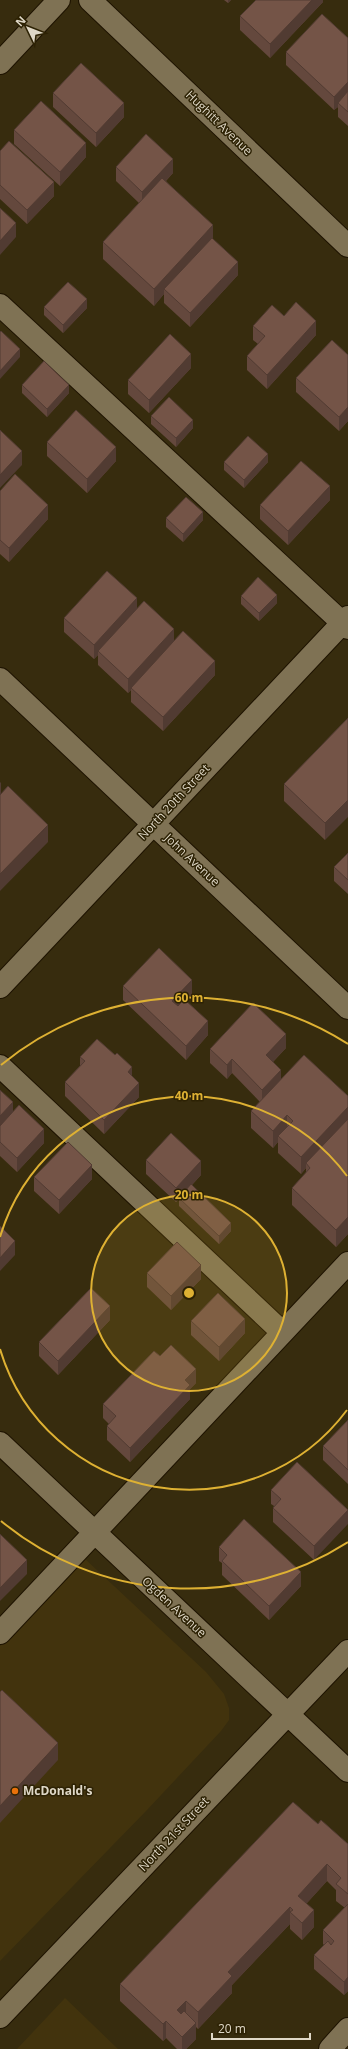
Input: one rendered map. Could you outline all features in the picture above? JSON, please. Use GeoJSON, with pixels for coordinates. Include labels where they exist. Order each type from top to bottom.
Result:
{"type":"FeatureCollection","features":[{"type":"Feature","properties":{"kind":"street"},"geometry":{"type":"LineString","coordinates":[[0,63],[59,0]]}},
{"type":"Feature","properties":{"kind":"street","name":"Hughitt Avenue"},"geometry":{"type":"LineString","coordinates":[[90,0],[348,246]]}},
{"type":"Feature","properties":{"kind":"street"},"geometry":{"type":"LineString","coordinates":[[0,305],[346,623]]}},
{"type":"Feature","properties":{"kind":"street","name":"North 20th Street"},"geometry":{"type":"LineString","coordinates":[[0,986],[153,823],[346,623]]}},
{"type":"Feature","properties":{"kind":"street","name":"John Avenue"},"geometry":{"type":"LineString","coordinates":[[0,679],[348,1008]]}},
{"type":"Feature","properties":{"kind":"street"},"geometry":{"type":"LineString","coordinates":[[0,1066],[282,1332]]}},
{"type":"Feature","properties":{"kind":"street"},"geometry":{"type":"LineString","coordinates":[[0,1633],[348,1263]]}},
{"type":"Feature","properties":{"kind":"street","name":"Ogden Avenue"},"geometry":{"type":"LineString","coordinates":[[0,1443],[348,1771]]}},
{"type":"Feature","properties":{"kind":"street","name":"North 21st Street"},"geometry":{"type":"LineString","coordinates":[[0,2017],[348,1651]]}},
{"type":"Feature","properties":{"kind":"street"},"geometry":{"type":"LineString","coordinates":[[330,2049],[348,2029]]}},
{"type":"Feature","properties":{"kind":"shaded area"},"geometry":{"type":"Polygon","coordinates":[[[84,1558],[206,1672],[224,1694],[229,1708],[229,1720],[221,1731],[147,1810],[0,1961],[0,1646],[84,1558]]]}},
{"type":"Feature","properties":{"kind":"shaded area"},"geometry":{"type":"Polygon","coordinates":[[[65,1998],[118,2049],[17,2049],[65,1998]]]}},
{"type":"Feature","properties":{"kind":"building"},"geometry":{"type":"Polygon","coordinates":[[[256,0],[312,0],[270,44],[240,16],[256,0]]]}},
{"type":"Feature","properties":{"kind":"building"},"geometry":{"type":"Polygon","coordinates":[[[322,14],[348,38],[348,82],[334,97],[286,52],[322,14]]]}},
{"type":"Feature","properties":{"kind":"building"},"geometry":{"type":"Polygon","coordinates":[[[81,63],[124,103],[96,133],[53,93],[81,63]]]}},
{"type":"Feature","properties":{"kind":"building"},"geometry":{"type":"Polygon","coordinates":[[[348,91],[348,112],[338,103],[348,91]]]}},
{"type":"Feature","properties":{"kind":"building"},"geometry":{"type":"Polygon","coordinates":[[[41,101],[86,143],[60,172],[14,130],[41,101]]]}},
{"type":"Feature","properties":{"kind":"building"},"geometry":{"type":"Polygon","coordinates":[[[146,134],[173,159],[142,192],[116,167],[146,134]]]}},
{"type":"Feature","properties":{"kind":"building"},"geometry":{"type":"Polygon","coordinates":[[[9,141],[54,182],[27,210],[0,185],[0,151],[9,141]]]}},
{"type":"Feature","properties":{"kind":"building"},"geometry":{"type":"Polygon","coordinates":[[[162,178],[213,225],[154,289],[103,242],[162,178]]]}},
{"type":"Feature","properties":{"kind":"building"},"geometry":{"type":"Polygon","coordinates":[[[0,208],[16,223],[0,241],[0,208]]]}},
{"type":"Feature","properties":{"kind":"building"},"geometry":{"type":"Polygon","coordinates":[[[212,238],[238,262],[190,313],[164,289],[212,238]]]}},
{"type":"Feature","properties":{"kind":"building"},"geometry":{"type":"Polygon","coordinates":[[[68,282],[87,299],[63,325],[44,307],[68,282]]]}},
{"type":"Feature","properties":{"kind":"building"},"geometry":{"type":"Polygon","coordinates":[[[296,302],[316,321],[267,375],[247,356],[265,336],[253,326],[272,305],[284,316],[296,302]]]}},
{"type":"Feature","properties":{"kind":"building"},"geometry":{"type":"Polygon","coordinates":[[[1,331],[20,349],[0,371],[0,332],[1,331]]]}},
{"type":"Feature","properties":{"kind":"building"},"geometry":{"type":"Polygon","coordinates":[[[170,334],[191,354],[149,400],[128,380],[170,334]]]}},
{"type":"Feature","properties":{"kind":"building"},"geometry":{"type":"Polygon","coordinates":[[[332,340],[348,355],[348,407],[339,417],[296,378],[332,340]]]}},
{"type":"Feature","properties":{"kind":"building"},"geometry":{"type":"Polygon","coordinates":[[[44,361],[69,385],[47,409],[22,385],[44,361]]]}},
{"type":"Feature","properties":{"kind":"building"},"geometry":{"type":"Polygon","coordinates":[[[169,397],[193,420],[176,438],[151,416],[169,397]]]}},
{"type":"Feature","properties":{"kind":"building"},"geometry":{"type":"Polygon","coordinates":[[[76,410],[116,447],[87,479],[47,442],[76,410]]]}},
{"type":"Feature","properties":{"kind":"building"},"geometry":{"type":"Polygon","coordinates":[[[0,430],[22,451],[0,475],[0,430]]]}},
{"type":"Feature","properties":{"kind":"building"},"geometry":{"type":"Polygon","coordinates":[[[248,436],[268,454],[244,480],[224,462],[248,436]]]}},
{"type":"Feature","properties":{"kind":"building"},"geometry":{"type":"Polygon","coordinates":[[[301,461],[330,486],[288,531],[260,505],[301,461]]]}},
{"type":"Feature","properties":{"kind":"building"},"geometry":{"type":"Polygon","coordinates":[[[15,474],[48,505],[9,548],[0,540],[0,491],[15,474]]]}},
{"type":"Feature","properties":{"kind":"building"},"geometry":{"type":"Polygon","coordinates":[[[186,497],[203,512],[183,534],[166,518],[186,497]]]}},
{"type":"Feature","properties":{"kind":"building"},"geometry":{"type":"Polygon","coordinates":[[[107,571],[137,598],[94,645],[64,618],[107,571]]]}},
{"type":"Feature","properties":{"kind":"building"},"geometry":{"type":"Polygon","coordinates":[[[258,577],[277,595],[259,613],[241,596],[258,577]]]}},
{"type":"Feature","properties":{"kind":"building"},"geometry":{"type":"Polygon","coordinates":[[[144,601],[174,629],[128,679],[98,651],[144,601]]]}},
{"type":"Feature","properties":{"kind":"building"},"geometry":{"type":"Polygon","coordinates":[[[183,631],[215,661],[163,717],[131,688],[183,631]]]}},
{"type":"Feature","properties":{"kind":"building"},"geometry":{"type":"Polygon","coordinates":[[[348,718],[348,800],[325,823],[284,784],[348,718]]]}},
{"type":"Feature","properties":{"kind":"building"},"geometry":{"type":"Polygon","coordinates":[[[8,786],[48,825],[0,874],[0,795],[8,786]]]}},
{"type":"Feature","properties":{"kind":"building"},"geometry":{"type":"Polygon","coordinates":[[[348,853],[348,880],[334,867],[348,853]]]}},
{"type":"Feature","properties":{"kind":"building"},"geometry":{"type":"Polygon","coordinates":[[[159,948],[192,980],[172,1001],[178,1006],[184,999],[208,1021],[186,1046],[123,986],[159,948]]]}},
{"type":"Feature","properties":{"kind":"building"},"geometry":{"type":"Polygon","coordinates":[[[253,1003],[286,1034],[266,1055],[281,1070],[262,1090],[232,1059],[227,1065],[210,1049],[253,1003]]]}},
{"type":"Feature","properties":{"kind":"building"},"geometry":{"type":"Polygon","coordinates":[[[97,1039],[115,1055],[117,1053],[132,1067],[128,1072],[139,1083],[104,1120],[65,1082],[85,1061],[80,1057],[97,1039]]]}},
{"type":"Feature","properties":{"kind":"building"},"geometry":{"type":"Polygon","coordinates":[[[304,1055],[348,1096],[348,1107],[301,1157],[278,1136],[293,1121],[287,1115],[273,1131],[251,1111],[304,1055]]]}},
{"type":"Feature","properties":{"kind":"building"},"geometry":{"type":"Polygon","coordinates":[[[0,1090],[13,1102],[0,1116],[0,1090]]]}},
{"type":"Feature","properties":{"kind":"building"},"geometry":{"type":"Polygon","coordinates":[[[19,1105],[44,1129],[17,1158],[0,1142],[0,1126],[19,1105]]]}},
{"type":"Feature","properties":{"kind":"building"},"geometry":{"type":"Polygon","coordinates":[[[348,1119],[348,1217],[336,1230],[292,1188],[310,1168],[306,1163],[348,1119]]]}},
{"type":"Feature","properties":{"kind":"building"},"geometry":{"type":"Polygon","coordinates":[[[171,1133],[201,1161],[176,1188],[146,1160],[171,1133]]]}},
{"type":"Feature","properties":{"kind":"building"},"geometry":{"type":"Polygon","coordinates":[[[68,1142],[92,1165],[59,1200],[34,1177],[68,1142]]]}},
{"type":"Feature","properties":{"kind":"building"},"geometry":{"type":"Polygon","coordinates":[[[191,1184],[231,1223],[219,1236],[179,1198],[191,1184]]]}},
{"type":"Feature","properties":{"kind":"building"},"geometry":{"type":"Polygon","coordinates":[[[0,1226],[15,1241],[0,1258],[0,1226]]]}},
{"type":"Feature","properties":{"kind":"building"},"geometry":{"type":"Polygon","coordinates":[[[177,1242],[201,1265],[171,1296],[147,1273],[177,1242]]]}},
{"type":"Feature","properties":{"kind":"building"},"geometry":{"type":"Polygon","coordinates":[[[91,1288],[110,1306],[58,1361],[39,1342],[91,1288]]]}},
{"type":"Feature","properties":{"kind":"building"},"geometry":{"type":"Polygon","coordinates":[[[218,1293],[245,1319],[219,1347],[191,1321],[218,1293]]]}},
{"type":"Feature","properties":{"kind":"building"},"geometry":{"type":"Polygon","coordinates":[[[171,1345],[196,1369],[185,1380],[190,1385],[130,1448],[107,1426],[116,1416],[103,1404],[154,1351],[160,1356],[171,1345]]]}},
{"type":"Feature","properties":{"kind":"building"},"geometry":{"type":"Polygon","coordinates":[[[348,1420],[348,1470],[323,1446],[348,1420]]]}},
{"type":"Feature","properties":{"kind":"building"},"geometry":{"type":"Polygon","coordinates":[[[297,1462],[348,1510],[314,1546],[273,1508],[281,1499],[271,1490],[297,1462]]]}},
{"type":"Feature","properties":{"kind":"building"},"geometry":{"type":"Polygon","coordinates":[[[244,1519],[301,1572],[269,1606],[222,1561],[227,1555],[219,1547],[244,1519]]]}},
{"type":"Feature","properties":{"kind":"building"},"geometry":{"type":"Polygon","coordinates":[[[0,1534],[27,1560],[0,1588],[0,1534]]]}},
{"type":"Feature","properties":{"kind":"building","name":"McDonald's"},"geometry":{"type":"Polygon","coordinates":[[[2,1690],[58,1743],[0,1806],[0,1692],[2,1690]]]}},
{"type":"Feature","properties":{"kind":"building"},"geometry":{"type":"Polygon","coordinates":[[[293,1802],[318,1824],[321,1820],[348,1844],[348,1894],[336,1884],[341,1878],[327,1864],[298,1896],[314,1910],[302,1923],[290,1912],[293,1910],[290,1907],[228,1972],[232,1976],[198,2012],[186,2001],[177,2010],[181,2014],[184,2011],[196,2023],[182,2037],[166,2021],[163,2024],[120,1984],[293,1802]]]}},
{"type":"Feature","properties":{"kind":"building"},"geometry":{"type":"Polygon","coordinates":[[[348,1904],[348,1977],[344,1982],[314,1955],[328,1941],[331,1945],[334,1941],[323,1930],[348,1904]]]}},
{"type":"Feature","properties":{"kind":"place","name":"McDonald's"},"geometry":{"type":"Point","coordinates":[15,1791]}}]}
